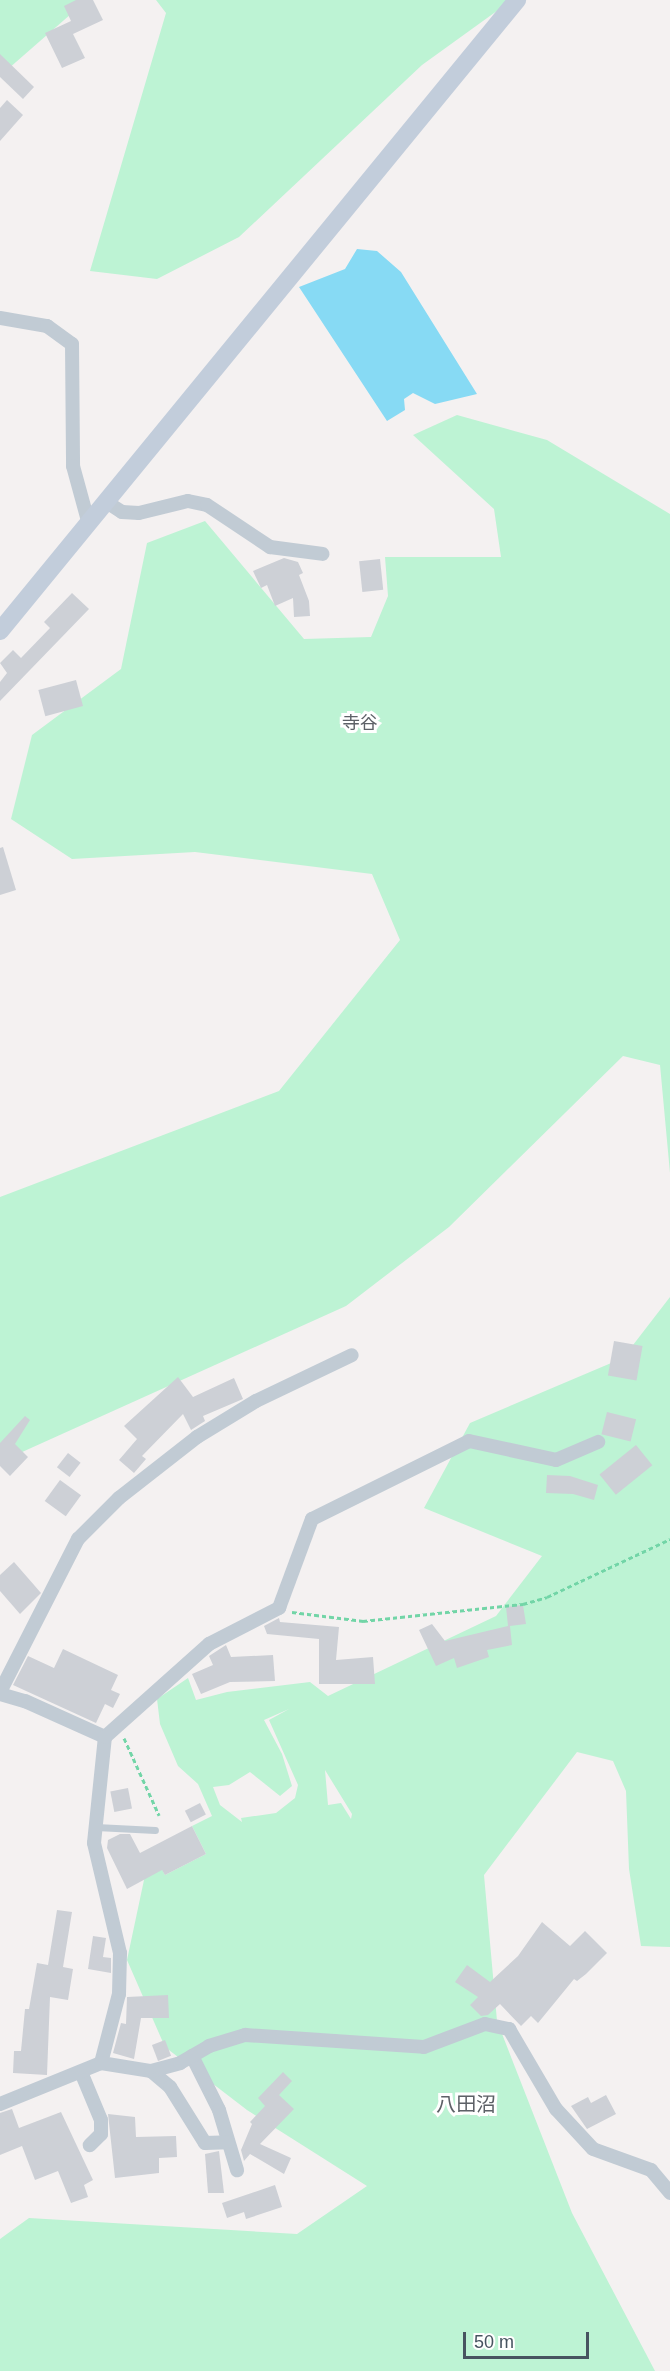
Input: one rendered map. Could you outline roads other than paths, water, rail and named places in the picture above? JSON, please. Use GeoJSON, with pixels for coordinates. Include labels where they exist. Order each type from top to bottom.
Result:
{"type":"FeatureCollection","features":[{"type":"Feature","properties":{"kind":"street"},"geometry":{"type":"LineString","coordinates":[[0,631],[517,0]]}},
{"type":"Feature","properties":{"kind":"street"},"geometry":{"type":"LineString","coordinates":[[0,318],[47,326],[72,344],[73,466],[88,521]]}},
{"type":"Feature","properties":{"kind":"street"},"geometry":{"type":"LineString","coordinates":[[105,501],[122,512],[131,513],[188,501],[207,505],[270,547],[323,554]]}},
{"type":"Feature","properties":{"kind":"street"},"geometry":{"type":"LineString","coordinates":[[105,1737],[25,1701],[0,1693],[78,1539],[119,1498],[197,1437],[256,1401],[352,1355]]}},
{"type":"Feature","properties":{"kind":"street"},"geometry":{"type":"LineString","coordinates":[[101,2063],[119,1994],[120,1953],[96,1854],[96,1827],[105,1737],[209,1644],[279,1608],[312,1519],[469,1441],[556,1460],[598,1442]]}},
{"type":"Feature","properties":{"kind":"street"},"geometry":{"type":"LineString","coordinates":[[0,2104],[101,2063],[151,2071],[192,2056],[209,2046],[245,2035],[424,2047],[485,2024],[509,2029],[524,2050],[536,2079],[573,2130],[593,2149],[651,2170],[670,2193]]}},
{"type":"Feature","properties":{"kind":"street"},"geometry":{"type":"LineString","coordinates":[[192,2056],[204,2075],[237,2170]]}},
{"type":"Feature","properties":{"kind":"street"},"geometry":{"type":"LineString","coordinates":[[151,2071],[170,2087],[205,2143],[228,2142]]}},
{"type":"Feature","properties":{"kind":"street"},"geometry":{"type":"LineString","coordinates":[[81,2072],[101,2120],[101,2133],[90,2145]]}},
{"type":"Feature","properties":{"kind":"lane"},"geometry":{"type":"LineString","coordinates":[[96,1827],[155,1830]]}},
{"type":"Feature","properties":{"kind":"water"},"geometry":{"type":"Polygon","coordinates":[[[357,249],[377,251],[401,272],[477,394],[435,404],[413,393],[404,399],[405,410],[387,421],[299,287],[345,269],[357,249]]]}},
{"type":"Feature","properties":{"kind":"district","name":"寺谷"},"geometry":{"type":"Point","coordinates":[360,723]}},
{"type":"Feature","properties":{"kind":"district","name":"八田沼"},"geometry":{"type":"Point","coordinates":[466,2104]}}]}
